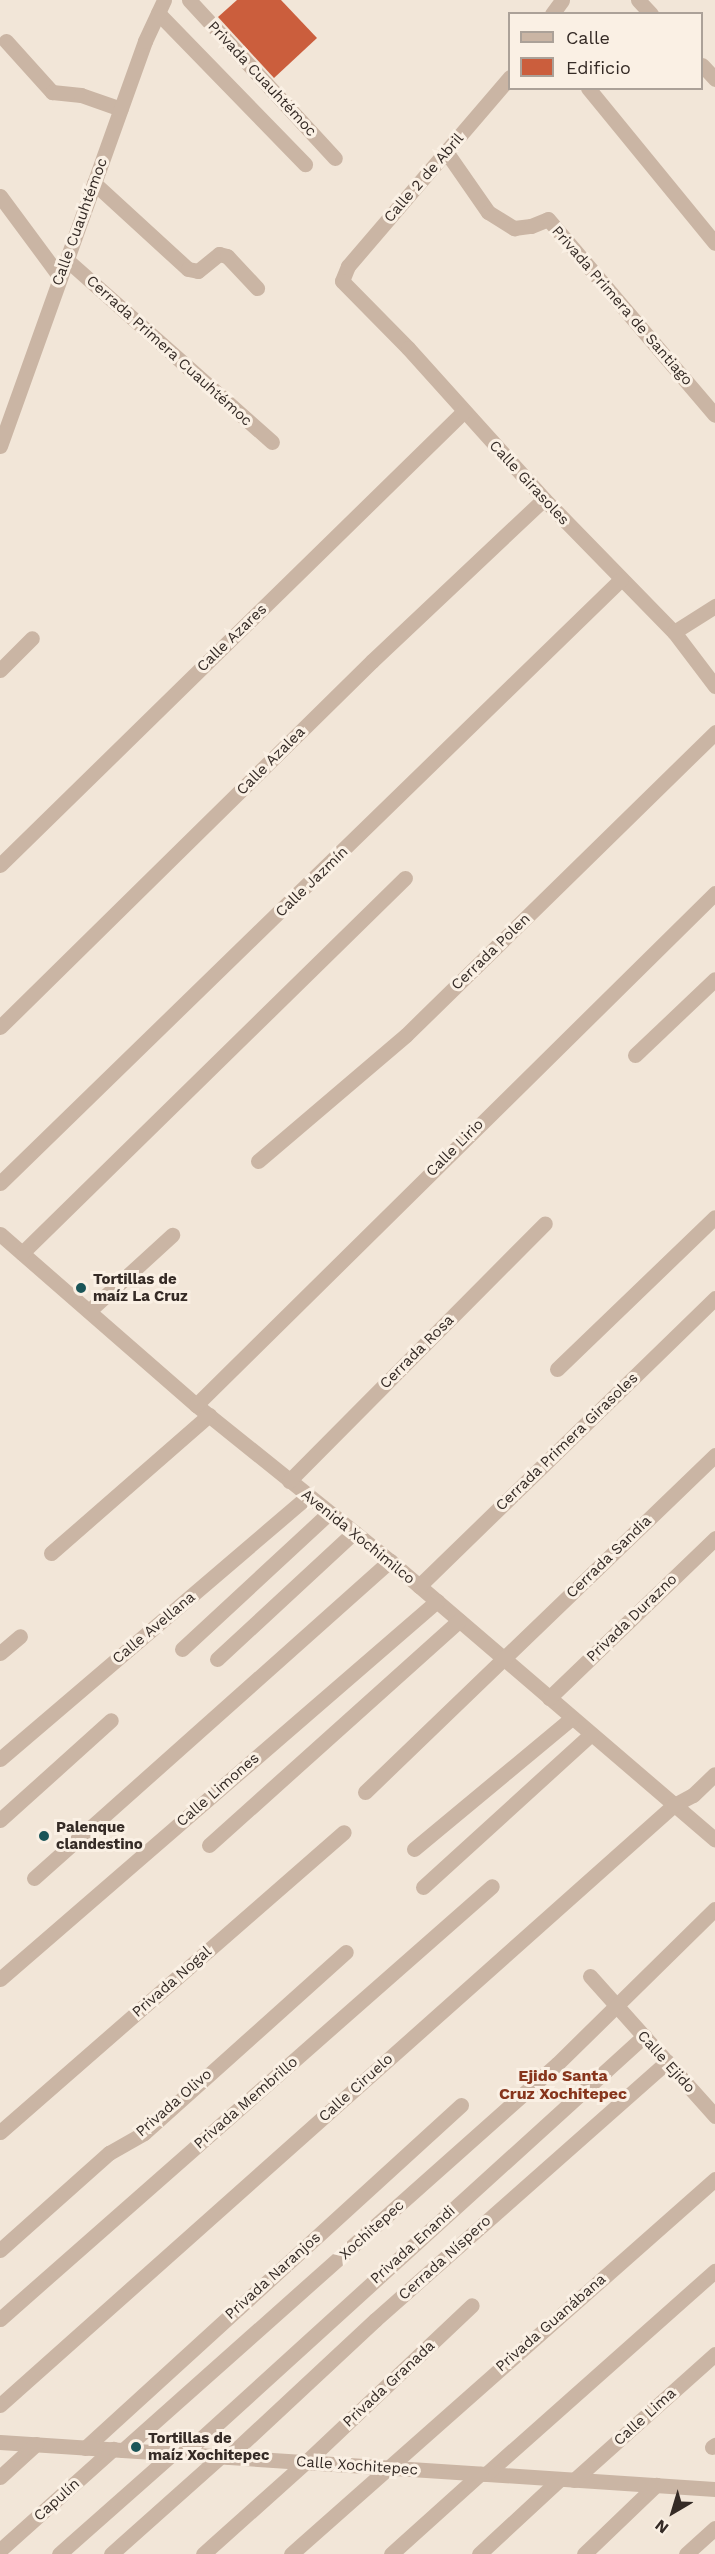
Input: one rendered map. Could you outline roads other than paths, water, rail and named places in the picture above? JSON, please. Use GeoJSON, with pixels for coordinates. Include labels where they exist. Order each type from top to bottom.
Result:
{"type":"FeatureCollection","features":[{"type":"Feature","properties":{"kind":"street","name":"Privada Cuauhtémoc"},"geometry":{"type":"LineString","coordinates":[[189,0],[335,158]]}},
{"type":"Feature","properties":{"kind":"street"},"geometry":{"type":"LineString","coordinates":[[638,0],[649,12]]}},
{"type":"Feature","properties":{"kind":"street"},"geometry":{"type":"LineString","coordinates":[[161,7],[305,164]]}},
{"type":"Feature","properties":{"kind":"street","name":"Calle Cuauhtémoc"},"geometry":{"type":"LineString","coordinates":[[0,446],[145,41],[161,7]]}},
{"type":"Feature","properties":{"kind":"street"},"geometry":{"type":"LineString","coordinates":[[6,41],[52,92],[81,94],[121,109]]}},
{"type":"Feature","properties":{"kind":"street"},"geometry":{"type":"LineString","coordinates":[[703,66],[715,79]]}},
{"type":"Feature","properties":{"kind":"street","name":"Calle 2 de Abril"},"geometry":{"type":"LineString","coordinates":[[342,281],[348,266],[508,79]]}},
{"type":"Feature","properties":{"kind":"street"},"geometry":{"type":"LineString","coordinates":[[590,90],[715,243]]}},
{"type":"Feature","properties":{"kind":"street","name":"Privada Primera de Santiago"},"geometry":{"type":"LineString","coordinates":[[447,153],[488,212],[514,228],[531,226],[548,219],[715,414]]}},
{"type":"Feature","properties":{"kind":"street"},"geometry":{"type":"LineString","coordinates":[[94,183],[188,269],[198,271],[219,254],[227,256],[257,288]]}},
{"type":"Feature","properties":{"kind":"street"},"geometry":{"type":"LineString","coordinates":[[0,196],[60,277]]}},
{"type":"Feature","properties":{"kind":"street","name":"Cerrada Primera Cuauhtémoc"},"geometry":{"type":"LineString","coordinates":[[67,260],[272,442]]}},
{"type":"Feature","properties":{"kind":"street","name":"Calle Girasoles"},"geometry":{"type":"LineString","coordinates":[[342,281],[408,348],[463,412],[544,498],[674,632],[715,686]]}},
{"type":"Feature","properties":{"kind":"street","name":"Calle Azares"},"geometry":{"type":"LineString","coordinates":[[0,865],[463,412]]}},
{"type":"Feature","properties":{"kind":"street","name":"Calle Azalea"},"geometry":{"type":"LineString","coordinates":[[0,1027],[372,661],[544,498]]}},
{"type":"Feature","properties":{"kind":"street","name":"Calle Jazmín"},"geometry":{"type":"LineString","coordinates":[[0,1183],[621,579]]}},
{"type":"Feature","properties":{"kind":"street"},"geometry":{"type":"LineString","coordinates":[[674,632],[715,606]]}},
{"type":"Feature","properties":{"kind":"street"},"geometry":{"type":"LineString","coordinates":[[0,670],[32,638]]}},
{"type":"Feature","properties":{"kind":"street","name":"Cerrada Polen"},"geometry":{"type":"LineString","coordinates":[[258,1161],[406,1035],[715,732]]}},
{"type":"Feature","properties":{"kind":"street"},"geometry":{"type":"LineString","coordinates":[[22,1253],[405,878]]}},
{"type":"Feature","properties":{"kind":"street","name":"Calle Lirio"},"geometry":{"type":"LineString","coordinates":[[51,1553],[203,1410],[715,893]]}},
{"type":"Feature","properties":{"kind":"street"},"geometry":{"type":"LineString","coordinates":[[635,1055],[715,980]]}},
{"type":"Feature","properties":{"kind":"street"},"geometry":{"type":"LineString","coordinates":[[557,1369],[715,1217]]}},
{"type":"Feature","properties":{"kind":"street","name":"Cerrada Rosa"},"geometry":{"type":"LineString","coordinates":[[289,1481],[545,1223]]}},
{"type":"Feature","properties":{"kind":"street","name":"Avenida Xochimilco"},"geometry":{"type":"LineString","coordinates":[[0,1234],[203,1410],[307,1497],[390,1561],[715,1840]]}},
{"type":"Feature","properties":{"kind":"street"},"geometry":{"type":"LineString","coordinates":[[89,1311],[172,1235]]}},
{"type":"Feature","properties":{"kind":"street","name":"Cerrada Primera Girasoles"},"geometry":{"type":"LineString","coordinates":[[419,1586],[715,1298]]}},
{"type":"Feature","properties":{"kind":"street","name":"Cerrada Sandia"},"geometry":{"type":"LineString","coordinates":[[365,1792],[715,1455]]}},
{"type":"Feature","properties":{"kind":"street","name":"Calle Avellana"},"geometry":{"type":"LineString","coordinates":[[0,1759],[307,1497]]}},
{"type":"Feature","properties":{"kind":"street"},"geometry":{"type":"LineString","coordinates":[[182,1649],[329,1514]]}},
{"type":"Feature","properties":{"kind":"street"},"geometry":{"type":"LineString","coordinates":[[217,1659],[354,1532]]}},
{"type":"Feature","properties":{"kind":"street","name":"Privada Durazno"},"geometry":{"type":"LineString","coordinates":[[549,1698],[715,1538]]}},
{"type":"Feature","properties":{"kind":"street"},"geometry":{"type":"LineString","coordinates":[[34,1878],[390,1561]]}},
{"type":"Feature","properties":{"kind":"street","name":"Calle Limones"},"geometry":{"type":"LineString","coordinates":[[0,1979],[437,1602]]}},
{"type":"Feature","properties":{"kind":"street"},"geometry":{"type":"LineString","coordinates":[[209,1845],[459,1621]]}},
{"type":"Feature","properties":{"kind":"street"},"geometry":{"type":"LineString","coordinates":[[0,1653],[20,1636]]}},
{"type":"Feature","properties":{"kind":"street"},"geometry":{"type":"LineString","coordinates":[[414,1849],[572,1718]]}},
{"type":"Feature","properties":{"kind":"street"},"geometry":{"type":"LineString","coordinates":[[0,1820],[111,1720]]}},
{"type":"Feature","properties":{"kind":"street"},"geometry":{"type":"LineString","coordinates":[[423,1887],[591,1734]]}},
{"type":"Feature","properties":{"kind":"street","name":"Calle Ciruelo"},"geometry":{"type":"LineString","coordinates":[[0,2405],[674,1805],[693,1795],[715,1774]]}},
{"type":"Feature","properties":{"kind":"street","name":"Privada Nogal"},"geometry":{"type":"LineString","coordinates":[[0,2132],[344,1832]]}},
{"type":"Feature","properties":{"kind":"street","name":"Privada Membrillo"},"geometry":{"type":"LineString","coordinates":[[0,2319],[492,1886]]}},
{"type":"Feature","properties":{"kind":"street"},"geometry":{"type":"LineString","coordinates":[[618,2007],[715,1909]]}},
{"type":"Feature","properties":{"kind":"street","name":"Privada Olivo"},"geometry":{"type":"LineString","coordinates":[[0,2250],[109,2153],[144,2133],[346,1952]]}},
{"type":"Feature","properties":{"kind":"street","name":"Calle Ejido"},"geometry":{"type":"LineString","coordinates":[[590,1976],[715,2116]]}},
{"type":"Feature","properties":{"kind":"street","name":"Xochitepec"},"geometry":{"type":"LineString","coordinates":[[118,2450],[524,2095],[618,2007]]}},
{"type":"Feature","properties":{"kind":"street","name":"Privada Enandi"},"geometry":{"type":"LineString","coordinates":[[59,2554],[178,2454],[644,2036]]}},
{"type":"Feature","properties":{"kind":"street","name":"Cerrada Níspero"},"geometry":{"type":"LineString","coordinates":[[111,2554],[224,2457],[666,2062]]}},
{"type":"Feature","properties":{"kind":"street","name":"Privada Naranjos"},"geometry":{"type":"LineString","coordinates":[[85,2448],[461,2105]]}},
{"type":"Feature","properties":{"kind":"street","name":"Privada Guanábana"},"geometry":{"type":"LineString","coordinates":[[291,2554],[715,2179]]}},
{"type":"Feature","properties":{"kind":"street"},"geometry":{"type":"LineString","coordinates":[[391,2554],[715,2271]]}},
{"type":"Feature","properties":{"kind":"street","name":"Privada Granada"},"geometry":{"type":"LineString","coordinates":[[203,2554],[306,2462],[472,2305]]}},
{"type":"Feature","properties":{"kind":"street","name":"Calle Lima"},"geometry":{"type":"LineString","coordinates":[[479,2554],[715,2354]]}},
{"type":"Feature","properties":{"kind":"street","name":"Calle Xochitepec"},"geometry":{"type":"LineString","coordinates":[[0,2442],[715,2489]]}},
{"type":"Feature","properties":{"kind":"street"},"geometry":{"type":"LineString","coordinates":[[0,2477],[36,2444]]}},
{"type":"Feature","properties":{"kind":"street","name":"Capulín"},"geometry":{"type":"LineString","coordinates":[[0,2550],[118,2450]]}},
{"type":"Feature","properties":{"kind":"street"},"geometry":{"type":"LineString","coordinates":[[584,2554],[656,2485]]}},
{"type":"Feature","properties":{"kind":"street"},"geometry":{"type":"LineString","coordinates":[[686,2554],[715,2528]]}},
{"type":"Feature","properties":{"kind":"place","name":"Tortillas de maíz La Cruz"},"geometry":{"type":"Point","coordinates":[81,1288]}},
{"type":"Feature","properties":{"kind":"place","name":"Palenque clandestino"},"geometry":{"type":"Point","coordinates":[44,1836]}},
{"type":"Feature","properties":{"kind":"place","name":"Tortillas de maíz Xochitepec"},"geometry":{"type":"Point","coordinates":[136,2447]}},
{"type":"Feature","properties":{"kind":"district","name":"Ejido Santa Cruz Xochitepec"},"geometry":{"type":"Point","coordinates":[563,2085]}}]}
